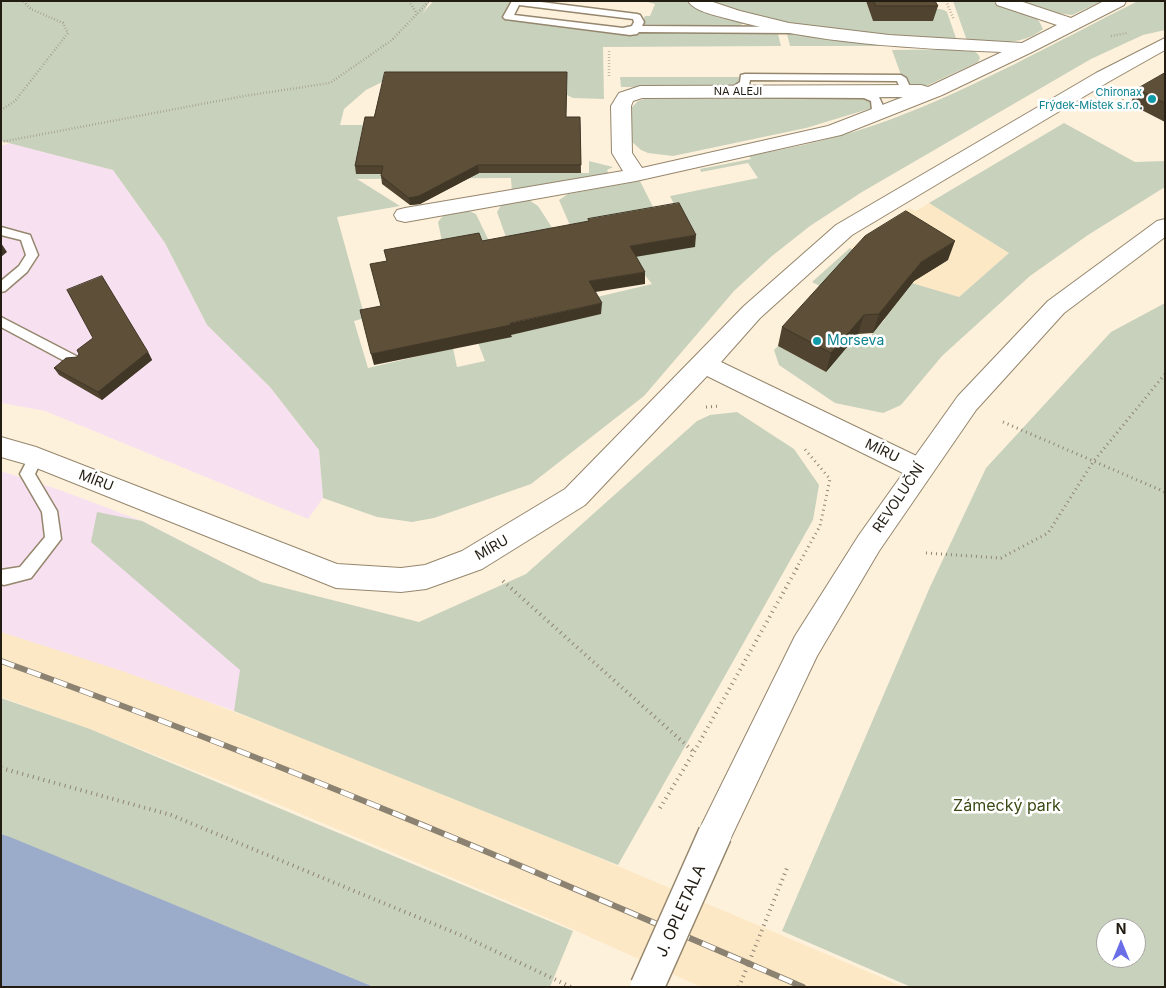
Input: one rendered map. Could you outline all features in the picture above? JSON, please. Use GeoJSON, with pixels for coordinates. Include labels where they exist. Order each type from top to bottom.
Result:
{"type":"FeatureCollection","features":[{"type":"Feature","properties":{"kind":"street"},"geometry":{"type":"LineString","coordinates":[[696,1],[715,10],[793,30],[870,39],[1026,48]]}},
{"type":"Feature","properties":{"kind":"street"},"geometry":{"type":"LineString","coordinates":[[1003,1],[1070,24]]}},
{"type":"Feature","properties":{"kind":"street","name":"NA ALEJI"},"geometry":{"type":"LineString","coordinates":[[636,175],[622,154],[621,106],[626,97],[640,92],[909,96],[935,91],[1026,48],[1118,1]]}},
{"type":"Feature","properties":{"kind":"street"},"geometry":{"type":"LineString","coordinates":[[704,364],[752,312],[844,230],[1103,77],[1165,43]]}},
{"type":"Feature","properties":{"kind":"street"},"geometry":{"type":"LineString","coordinates":[[405,215],[636,175],[834,131],[883,112]]}},
{"type":"Feature","properties":{"kind":"street","name":"REVOLUČNÍ"},"geometry":{"type":"LineString","coordinates":[[715,834],[806,646],[869,543],[967,403],[1056,307],[1165,226]]}},
{"type":"Feature","properties":{"kind":"street","name":"MÍRU"},"geometry":{"type":"LineString","coordinates":[[1,447],[36,457],[336,576],[401,580],[426,577],[472,560],[575,497],[704,364],[919,469]]}},
{"type":"Feature","properties":{"kind":"street","name":"J. OPLETALA"},"geometry":{"type":"LineString","coordinates":[[647,987],[715,834]]}},
{"type":"Feature","properties":{"kind":"lane"},"geometry":{"type":"LineString","coordinates":[[516,2],[637,17],[639,22],[636,29],[634,32],[630,32],[508,17],[516,2]]}},
{"type":"Feature","properties":{"kind":"lane"},"geometry":{"type":"LineString","coordinates":[[514,14],[622,29],[793,30]]}},
{"type":"Feature","properties":{"kind":"lane"},"geometry":{"type":"LineString","coordinates":[[737,92],[738,96],[866,96],[875,99],[878,105],[876,108],[883,112],[909,96]]}},
{"type":"Feature","properties":{"kind":"lane"},"geometry":{"type":"LineString","coordinates":[[1,231],[26,238],[32,255],[23,269],[1,288]]}},
{"type":"Feature","properties":{"kind":"lane"},"geometry":{"type":"LineString","coordinates":[[1,320],[74,361]]}},
{"type":"Feature","properties":{"kind":"lane"},"geometry":{"type":"LineString","coordinates":[[1,577],[25,573],[53,539],[49,511],[26,474],[36,457]]}},
{"type":"Feature","properties":{"kind":"path"},"geometry":{"type":"LineString","coordinates":[[1,110],[15,101],[68,33],[63,23],[31,8],[23,1]]}},
{"type":"Feature","properties":{"kind":"path"},"geometry":{"type":"LineString","coordinates":[[409,1],[418,14]]}},
{"type":"Feature","properties":{"kind":"path"},"geometry":{"type":"LineString","coordinates":[[1,142],[244,96],[330,83],[392,40],[429,1]]}},
{"type":"Feature","properties":{"kind":"path"},"geometry":{"type":"LineString","coordinates":[[926,553],[1001,558],[1048,533],[1093,462],[1165,374]]}},
{"type":"Feature","properties":{"kind":"path"},"geometry":{"type":"LineString","coordinates":[[676,393],[708,408],[724,405]]}},
{"type":"Feature","properties":{"kind":"path"},"geometry":{"type":"LineString","coordinates":[[1003,422],[1165,492]]}},
{"type":"Feature","properties":{"kind":"path"},"geometry":{"type":"LineString","coordinates":[[660,808],[694,752],[820,526],[830,479],[802,446]]}},
{"type":"Feature","properties":{"kind":"path"},"geometry":{"type":"LineString","coordinates":[[510,586],[694,752]]}},
{"type":"Feature","properties":{"kind":"path"},"geometry":{"type":"LineString","coordinates":[[1,768],[171,815],[463,936],[571,987]]}},
{"type":"Feature","properties":{"kind":"path"},"geometry":{"type":"LineString","coordinates":[[739,987],[787,868]]}},
{"type":"Feature","properties":{"kind":"shaded area"},"geometry":{"type":"Polygon","coordinates":[[[11,143],[113,170],[165,243],[207,325],[270,387],[319,450],[323,498],[308,519],[45,411],[1,403],[1,146],[11,143]]]}},
{"type":"Feature","properties":{"kind":"shaded area"},"geometry":{"type":"Polygon","coordinates":[[[929,203],[1009,253],[959,297],[905,281],[850,248],[909,208],[916,211],[929,203]]]}},
{"type":"Feature","properties":{"kind":"shaded area"},"geometry":{"type":"Polygon","coordinates":[[[1,471],[60,490],[142,521],[261,582],[301,610],[234,711],[122,671],[1,632],[1,471]]]}},
{"type":"Feature","properties":{"kind":"shaded area"},"geometry":{"type":"Polygon","coordinates":[[[1,628],[130,672],[297,736],[580,850],[904,987],[701,987],[552,920],[261,797],[90,729],[1,697],[1,628]]]}},
{"type":"Feature","properties":{"kind":"green space"},"geometry":{"type":"Polygon","coordinates":[[[1,1],[430,1],[423,13],[433,1],[516,1],[508,16],[630,32],[778,34],[781,46],[603,47],[604,99],[573,98],[567,95],[567,80],[386,80],[366,90],[344,109],[340,125],[363,125],[357,173],[589,173],[589,161],[613,167],[607,170],[610,177],[512,193],[511,178],[357,179],[400,206],[337,217],[365,318],[354,321],[368,368],[453,348],[457,367],[485,361],[478,343],[507,240],[497,212],[502,204],[529,200],[538,206],[597,297],[652,284],[631,258],[676,208],[670,196],[758,178],[748,163],[701,172],[700,169],[751,159],[749,156],[837,136],[889,120],[953,94],[1138,1],[1165,1],[1165,30],[1143,35],[1091,59],[862,192],[810,226],[772,256],[734,291],[644,396],[531,484],[434,518],[412,522],[377,517],[323,498],[319,450],[270,387],[207,325],[165,243],[113,170],[1,141],[1,1]]]}},
{"type":"Feature","properties":{"kind":"green space"},"geometry":{"type":"Polygon","coordinates":[[[644,1],[685,1],[743,23],[739,27],[647,27],[641,24],[645,16],[650,16],[655,4],[644,1]]]}},
{"type":"Feature","properties":{"kind":"green space"},"geometry":{"type":"Polygon","coordinates":[[[702,1],[866,1],[873,21],[922,9],[941,9],[947,12],[957,41],[899,38],[815,28],[743,15],[702,1]]]}},
{"type":"Feature","properties":{"kind":"green space"},"geometry":{"type":"Polygon","coordinates":[[[953,1],[990,1],[1035,17],[1043,29],[1025,39],[1016,41],[967,41],[953,1]]]}},
{"type":"Feature","properties":{"kind":"green space"},"geometry":{"type":"Polygon","coordinates":[[[1017,1],[1102,1],[1072,15],[1050,12],[1017,1]]]}},
{"type":"Feature","properties":{"kind":"green space"},"geometry":{"type":"Polygon","coordinates":[[[787,34],[807,34],[921,46],[790,46],[787,34]]]}},
{"type":"Feature","properties":{"kind":"green space"},"geometry":{"type":"Polygon","coordinates":[[[971,49],[978,54],[980,58],[978,62],[926,86],[905,86],[892,50],[971,49]]]}},
{"type":"Feature","properties":{"kind":"green space"},"geometry":{"type":"Polygon","coordinates":[[[620,77],[745,77],[736,88],[621,87],[620,77]]]}},
{"type":"Feature","properties":{"kind":"green space"},"geometry":{"type":"Polygon","coordinates":[[[866,95],[875,99],[872,108],[806,128],[673,156],[648,153],[641,150],[630,140],[629,110],[638,101],[650,97],[866,95]]]}},
{"type":"Feature","properties":{"kind":"green space"},"geometry":{"type":"Polygon","coordinates":[[[1064,123],[1135,162],[1165,161],[1165,187],[1088,235],[1030,276],[942,356],[901,405],[883,413],[835,403],[779,365],[774,350],[778,346],[826,372],[856,336],[871,335],[885,319],[812,282],[850,248],[905,281],[959,297],[1009,253],[929,203],[1064,123]]]}},
{"type":"Feature","properties":{"kind":"green space"},"geometry":{"type":"Polygon","coordinates":[[[640,181],[656,213],[575,237],[559,200],[568,194],[640,181]]]}},
{"type":"Feature","properties":{"kind":"green space"},"geometry":{"type":"Polygon","coordinates":[[[467,210],[476,214],[490,243],[444,251],[438,222],[445,213],[467,210]]]}},
{"type":"Feature","properties":{"kind":"green space","name":"Zámecký park"},"geometry":{"type":"Polygon","coordinates":[[[1165,303],[1165,987],[911,987],[782,931],[930,587],[986,468],[1111,332],[1165,303]]]}},
{"type":"Feature","properties":{"kind":"green space"},"geometry":{"type":"Polygon","coordinates":[[[737,412],[794,449],[819,485],[813,520],[618,865],[234,711],[240,670],[91,542],[97,512],[142,521],[261,582],[419,622],[526,574],[697,421],[710,415],[737,412]]]}},
{"type":"Feature","properties":{"kind":"green space"},"geometry":{"type":"Polygon","coordinates":[[[1,698],[90,729],[573,931],[550,987],[374,987],[1,834],[1,698]]]}},
{"type":"Feature","properties":{"kind":"water"},"geometry":{"type":"Polygon","coordinates":[[[1,834],[10,837],[374,987],[1,987],[1,834]]]}},
{"type":"Feature","properties":{"kind":"building"},"geometry":{"type":"Polygon","coordinates":[[[874,1],[935,1],[938,6],[876,6],[874,1]]]}},
{"type":"Feature","properties":{"kind":"building"},"geometry":{"type":"Polygon","coordinates":[[[385,72],[567,72],[566,117],[580,117],[581,165],[478,165],[419,196],[409,198],[381,176],[383,166],[355,166],[365,117],[374,117],[385,72]]]}},
{"type":"Feature","properties":{"kind":"building"},"geometry":{"type":"Polygon","coordinates":[[[1165,73],[1165,103],[1137,89],[1165,73]]]}},
{"type":"Feature","properties":{"kind":"building"},"geometry":{"type":"Polygon","coordinates":[[[679,203],[696,235],[630,246],[645,272],[589,281],[602,303],[510,323],[511,325],[371,354],[360,310],[381,306],[370,264],[387,261],[384,250],[479,233],[482,241],[589,221],[588,219],[679,203]]]}},
{"type":"Feature","properties":{"kind":"building"},"geometry":{"type":"Polygon","coordinates":[[[906,211],[955,241],[921,262],[879,314],[864,315],[831,353],[782,327],[865,236],[906,211]]]}},
{"type":"Feature","properties":{"kind":"building"},"geometry":{"type":"Polygon","coordinates":[[[102,276],[148,352],[98,392],[54,368],[66,358],[77,357],[79,354],[77,350],[93,338],[67,290],[102,276]]]}},
{"type":"Feature","properties":{"kind":"railway"},"geometry":{"type":"LineString","coordinates":[[1,661],[204,737],[405,818],[803,987]]}},
{"type":"Feature","properties":{"kind":"place","name":"Chironax Frýdek-Místek s.r.o."},"geometry":{"type":"Point","coordinates":[1152,99]}},
{"type":"Feature","properties":{"kind":"place","name":"Morseva"},"geometry":{"type":"Point","coordinates":[817,341]}}]}
